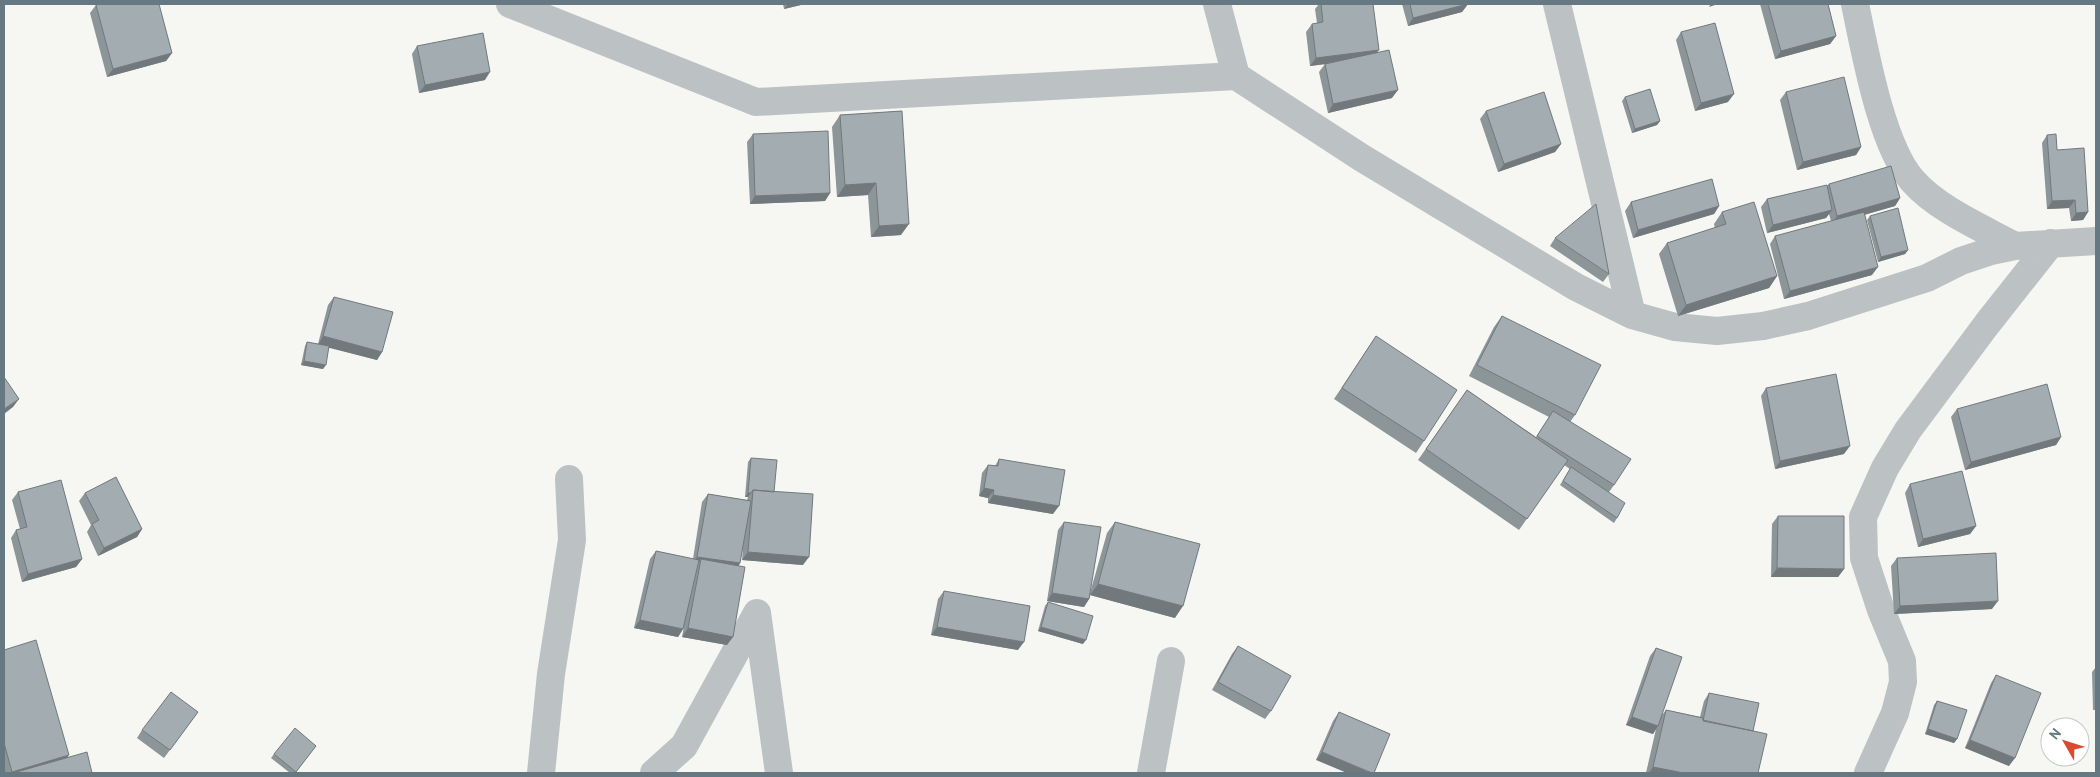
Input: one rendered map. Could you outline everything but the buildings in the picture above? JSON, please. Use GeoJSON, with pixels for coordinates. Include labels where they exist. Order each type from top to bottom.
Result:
{"type":"FeatureCollection","features":[{"type":"Feature","properties":{"kind":"street"},"geometry":{"type":"LineString","coordinates":[[510,4],[756,102],[1236,76],[1362,158],[1576,287],[1632,314],[1675,327],[1717,331],[1763,326],[1808,316],[1926,278],[1969,259],[2015,246],[2096,241]]}},
{"type":"Feature","properties":{"kind":"street"},"geometry":{"type":"LineString","coordinates":[[1217,4],[1236,76]]}},
{"type":"Feature","properties":{"kind":"street"},"geometry":{"type":"LineString","coordinates":[[1557,4],[1632,314]]}},
{"type":"Feature","properties":{"kind":"street"},"geometry":{"type":"LineString","coordinates":[[1855,4],[1869,70],[1888,133],[1901,164],[1913,181],[1940,204],[2015,246]]}},
{"type":"Feature","properties":{"kind":"street"},"geometry":{"type":"LineString","coordinates":[[1868,773],[1896,713],[1902,675],[1902,661],[1880,610],[1864,558],[1863,517],[1885,468],[1908,430],[1987,324],[2051,243]]}},
{"type":"Feature","properties":{"kind":"street"},"geometry":{"type":"LineString","coordinates":[[541,773],[551,674],[572,540],[568,479]]}},
{"type":"Feature","properties":{"kind":"street"},"geometry":{"type":"LineString","coordinates":[[654,773],[684,746],[757,614],[779,773]]}},
{"type":"Feature","properties":{"kind":"street"},"geometry":{"type":"LineString","coordinates":[[1151,773],[1171,662]]}}]}
